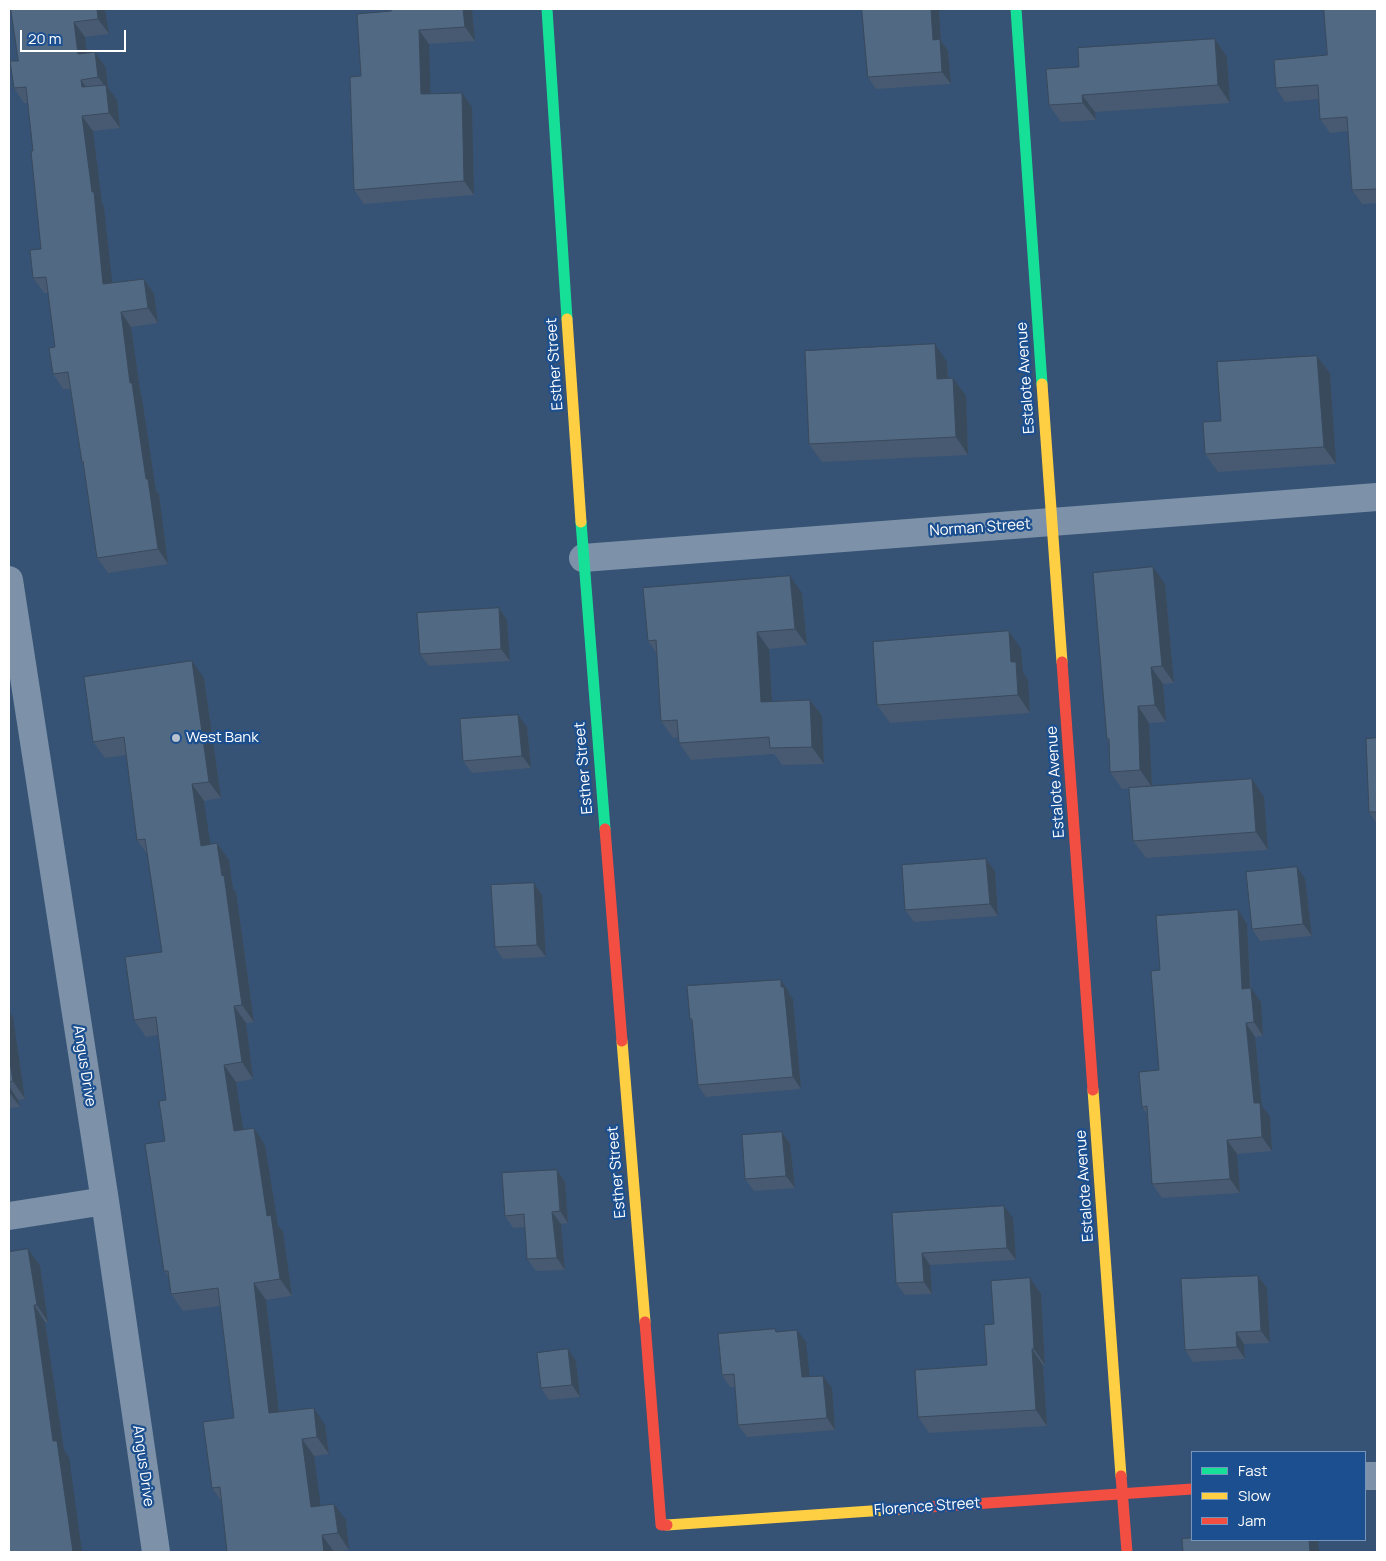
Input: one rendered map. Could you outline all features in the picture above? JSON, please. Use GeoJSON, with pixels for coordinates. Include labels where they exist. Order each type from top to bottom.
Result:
{"type":"FeatureCollection","features":[{"type":"Feature","properties":{"kind":"street","name":"Esther Street"},"geometry":{"type":"LineString","coordinates":[[547,9],[583,558],[661,1524]]}},
{"type":"Feature","properties":{"kind":"street","name":"Estalote Avenue"},"geometry":{"type":"LineString","coordinates":[[1016,9],[1127,1552]]}},
{"type":"Feature","properties":{"kind":"street","name":"Norman Street"},"geometry":{"type":"LineString","coordinates":[[583,558],[1377,498]]}},
{"type":"Feature","properties":{"kind":"street","name":"Angus Drive"},"geometry":{"type":"LineString","coordinates":[[9,580],[106,1201],[156,1552]]}},
{"type":"Feature","properties":{"kind":"street"},"geometry":{"type":"LineString","coordinates":[[9,1216],[106,1201]]}},
{"type":"Feature","properties":{"kind":"street","name":"Florence Street"},"geometry":{"type":"LineString","coordinates":[[661,1524],[1191,1489]]}},
{"type":"Feature","properties":{"kind":"building"},"geometry":{"type":"Polygon","coordinates":[[[11,9],[97,9],[98,19],[74,22],[78,54],[95,52],[98,77],[81,80],[82,87],[106,85],[109,113],[82,116],[92,192],[94,192],[103,284],[144,279],[148,308],[121,312],[130,383],[132,383],[158,549],[97,558],[68,372],[53,374],[49,348],[55,347],[46,277],[33,278],[30,250],[41,249],[31,151],[33,151],[26,87],[14,88],[10,61],[18,61],[11,9]]]}},
{"type":"Feature","properties":{"kind":"building"},"geometry":{"type":"Polygon","coordinates":[[[391,9],[463,9],[465,27],[419,30],[421,94],[462,93],[464,181],[354,190],[350,77],[361,76],[357,14],[391,11],[391,9]]]}},
{"type":"Feature","properties":{"kind":"building"},"geometry":{"type":"Polygon","coordinates":[[[862,9],[931,9],[933,40],[940,39],[942,72],[868,77],[862,9]]]}},
{"type":"Feature","properties":{"kind":"building"},"geometry":{"type":"Polygon","coordinates":[[[1324,9],[1377,9],[1377,189],[1352,190],[1347,117],[1320,119],[1318,85],[1276,88],[1274,60],[1327,55],[1324,9]]]}},
{"type":"Feature","properties":{"kind":"building"},"geometry":{"type":"Polygon","coordinates":[[[1215,39],[1218,85],[1082,95],[1083,103],[1049,105],[1046,69],[1079,67],[1078,48],[1215,39]]]}},
{"type":"Feature","properties":{"kind":"building"},"geometry":{"type":"Polygon","coordinates":[[[935,344],[937,379],[953,378],[956,437],[809,444],[805,351],[935,344]]]}},
{"type":"Feature","properties":{"kind":"building"},"geometry":{"type":"Polygon","coordinates":[[[1317,356],[1324,447],[1205,454],[1203,422],[1221,421],[1217,362],[1317,356]]]}},
{"type":"Feature","properties":{"kind":"building"},"geometry":{"type":"Polygon","coordinates":[[[1153,567],[1162,666],[1151,667],[1155,705],[1138,706],[1140,770],[1110,772],[1109,739],[1107,739],[1093,573],[1153,567]]]}},
{"type":"Feature","properties":{"kind":"building"},"geometry":{"type":"Polygon","coordinates":[[[790,576],[795,629],[757,632],[761,702],[810,700],[812,747],[770,748],[769,737],[679,743],[677,720],[661,721],[656,640],[648,641],[643,588],[790,576]]]}},
{"type":"Feature","properties":{"kind":"building"},"geometry":{"type":"Polygon","coordinates":[[[499,608],[501,649],[420,654],[417,613],[499,608]]]}},
{"type":"Feature","properties":{"kind":"building"},"geometry":{"type":"Polygon","coordinates":[[[1009,631],[1011,662],[1016,662],[1018,695],[877,705],[873,642],[1009,631]]]}},
{"type":"Feature","properties":{"kind":"building"},"geometry":{"type":"Polygon","coordinates":[[[192,661],[209,782],[192,784],[201,846],[217,843],[222,876],[224,875],[242,1005],[234,1006],[242,1062],[224,1065],[234,1131],[254,1128],[267,1216],[271,1215],[280,1279],[254,1283],[269,1413],[314,1408],[317,1437],[302,1439],[311,1507],[334,1504],[338,1533],[322,1535],[324,1552],[227,1552],[220,1487],[212,1488],[203,1422],[234,1418],[218,1288],[171,1294],[168,1271],[164,1271],[145,1144],[165,1141],[159,1101],[166,1100],[156,1017],[134,1020],[125,957],[162,952],[145,839],[137,840],[124,737],[93,742],[84,677],[192,661]]]}},
{"type":"Feature","properties":{"kind":"building"},"geometry":{"type":"Polygon","coordinates":[[[518,715],[522,756],[463,761],[460,719],[518,715]]]}},
{"type":"Feature","properties":{"kind":"building"},"geometry":{"type":"Polygon","coordinates":[[[1377,738],[1377,812],[1369,812],[1366,739],[1377,738]]]}},
{"type":"Feature","properties":{"kind":"building"},"geometry":{"type":"Polygon","coordinates":[[[1252,779],[1256,832],[1133,841],[1129,788],[1252,779]]]}},
{"type":"Feature","properties":{"kind":"building"},"geometry":{"type":"Polygon","coordinates":[[[986,859],[990,904],[905,910],[902,865],[986,859]]]}},
{"type":"Feature","properties":{"kind":"building"},"geometry":{"type":"Polygon","coordinates":[[[1297,867],[1303,924],[1252,929],[1246,872],[1297,867]]]}},
{"type":"Feature","properties":{"kind":"building"},"geometry":{"type":"Polygon","coordinates":[[[534,883],[537,945],[495,947],[491,885],[534,883]]]}},
{"type":"Feature","properties":{"kind":"building"},"geometry":{"type":"Polygon","coordinates":[[[1238,910],[1242,989],[1251,988],[1254,1022],[1246,1023],[1254,1103],[1260,1103],[1262,1137],[1227,1140],[1230,1179],[1152,1184],[1147,1106],[1142,1107],[1139,1072],[1159,1070],[1151,971],[1160,970],[1156,916],[1238,910]]]}},
{"type":"Feature","properties":{"kind":"building"},"geometry":{"type":"Polygon","coordinates":[[[781,980],[781,987],[784,987],[793,1077],[698,1085],[687,986],[781,980]]]}},
{"type":"Feature","properties":{"kind":"building"},"geometry":{"type":"Polygon","coordinates":[[[9,1056],[13,1081],[9,1082],[9,1056]]]}},
{"type":"Feature","properties":{"kind":"building"},"geometry":{"type":"Polygon","coordinates":[[[782,1132],[786,1176],[745,1179],[742,1135],[782,1132]]]}},
{"type":"Feature","properties":{"kind":"building"},"geometry":{"type":"Polygon","coordinates":[[[557,1170],[560,1211],[552,1212],[557,1258],[527,1259],[524,1214],[505,1216],[502,1173],[557,1170]]]}},
{"type":"Feature","properties":{"kind":"building"},"geometry":{"type":"Polygon","coordinates":[[[1004,1206],[1007,1248],[922,1253],[924,1282],[896,1283],[892,1213],[1004,1206]]]}},
{"type":"Feature","properties":{"kind":"building"},"geometry":{"type":"Polygon","coordinates":[[[28,1249],[37,1305],[34,1305],[53,1441],[57,1441],[73,1552],[9,1552],[9,1252],[28,1249]]]}},
{"type":"Feature","properties":{"kind":"building"},"geometry":{"type":"Polygon","coordinates":[[[1258,1276],[1261,1331],[1236,1332],[1237,1347],[1185,1350],[1181,1279],[1258,1276]]]}},
{"type":"Feature","properties":{"kind":"building"},"geometry":{"type":"Polygon","coordinates":[[[1030,1278],[1036,1410],[918,1417],[915,1370],[987,1365],[984,1325],[994,1324],[991,1281],[1030,1278]]]}},
{"type":"Feature","properties":{"kind":"building"},"geometry":{"type":"Polygon","coordinates":[[[775,1329],[776,1332],[797,1330],[802,1377],[823,1376],[827,1418],[738,1425],[734,1374],[722,1375],[718,1334],[775,1329]]]}},
{"type":"Feature","properties":{"kind":"building"},"geometry":{"type":"Polygon","coordinates":[[[568,1349],[572,1385],[541,1388],[537,1353],[568,1349]]]}},
{"type":"Feature","properties":{"kind":"building"},"geometry":{"type":"Polygon","coordinates":[[[1191,1538],[1191,1541],[1309,1541],[1310,1552],[1183,1552],[1182,1539],[1191,1538]]]}},
{"type":"Feature","properties":{"kind":"traffic: fast"},"geometry":{"type":"LineString","coordinates":[[547,9],[567,319]]}},
{"type":"Feature","properties":{"kind":"traffic: fast"},"geometry":{"type":"LineString","coordinates":[[1016,9],[1042,384]]}},
{"type":"Feature","properties":{"kind":"traffic: fast"},"geometry":{"type":"LineString","coordinates":[[581,522],[605,829]]}},
{"type":"Feature","properties":{"kind":"traffic: slow"},"geometry":{"type":"LineString","coordinates":[[567,319],[581,522]]}},
{"type":"Feature","properties":{"kind":"traffic: slow"},"geometry":{"type":"LineString","coordinates":[[1042,384],[1062,662]]}},
{"type":"Feature","properties":{"kind":"traffic: slow"},"geometry":{"type":"LineString","coordinates":[[622,1041],[645,1322]]}},
{"type":"Feature","properties":{"kind":"traffic: slow"},"geometry":{"type":"LineString","coordinates":[[1093,1090],[1121,1476]]}},
{"type":"Feature","properties":{"kind":"traffic: slow"},"geometry":{"type":"LineString","coordinates":[[667,1525],[900,1509]]}},
{"type":"Feature","properties":{"kind":"traffic: jam"},"geometry":{"type":"LineString","coordinates":[[1062,662],[1093,1090]]}},
{"type":"Feature","properties":{"kind":"traffic: jam"},"geometry":{"type":"LineString","coordinates":[[605,829],[622,1041]]}},
{"type":"Feature","properties":{"kind":"traffic: jam"},"geometry":{"type":"LineString","coordinates":[[645,1322],[661,1525],[667,1525]]}},
{"type":"Feature","properties":{"kind":"traffic: jam"},"geometry":{"type":"LineString","coordinates":[[1121,1476],[1127,1552]]}},
{"type":"Feature","properties":{"kind":"traffic: jam"},"geometry":{"type":"LineString","coordinates":[[900,1509],[1191,1489]]}},
{"type":"Feature","properties":{"kind":"place","name":"West Bank"},"geometry":{"type":"Point","coordinates":[176,738]}}]}
